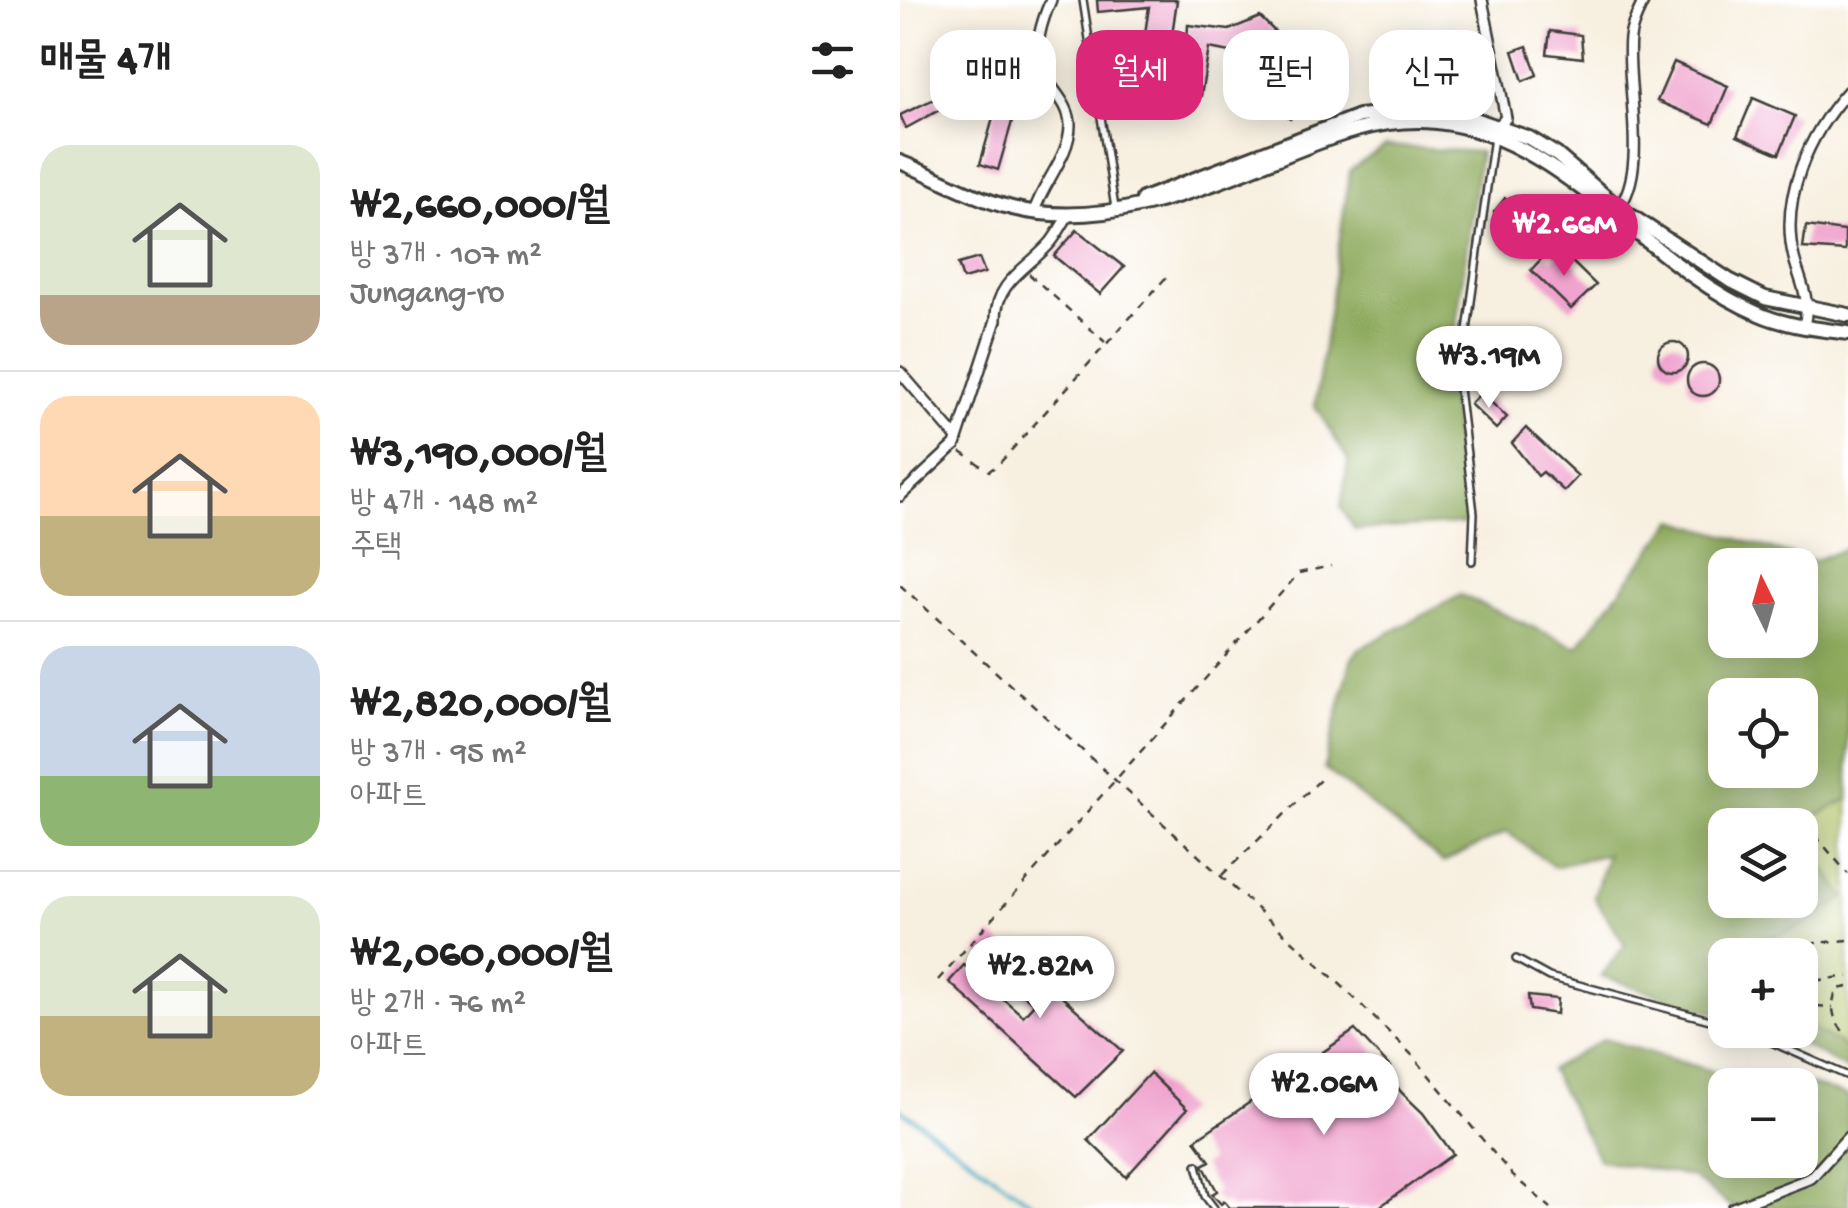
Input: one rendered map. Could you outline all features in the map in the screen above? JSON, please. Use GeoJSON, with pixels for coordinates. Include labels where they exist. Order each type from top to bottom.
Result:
{"type":"FeatureCollection","features":[{"type":"Feature","properties":{"kind":"main road"},"geometry":{"type":"LineString","coordinates":[[900,162],[993,202],[1034,212],[1070,214],[1132,204],[1359,116],[1427,110],[1496,131],[1557,156],[1615,212],[1746,307],[1804,326],[1848,333]]}},
{"type":"Feature","properties":{"kind":"main road"},"geometry":{"type":"LineString","coordinates":[[1615,212],[1765,298],[1848,316]]}},
{"type":"Feature","properties":{"kind":"street"},"geometry":{"type":"LineString","coordinates":[[1034,212],[1040,192],[1067,148],[1070,130],[1070,118],[1039,67],[1041,24],[1051,0]]}},
{"type":"Feature","properties":{"kind":"street"},"geometry":{"type":"LineString","coordinates":[[1482,0],[1506,118],[1496,131]]}},
{"type":"Feature","properties":{"kind":"street"},"geometry":{"type":"LineString","coordinates":[[1615,212],[1630,194],[1635,97],[1630,36],[1644,0]]}},
{"type":"Feature","properties":{"kind":"street"},"geometry":{"type":"LineString","coordinates":[[1804,326],[1810,298],[1794,257],[1790,219],[1803,161],[1827,114],[1848,91]]}},
{"type":"Feature","properties":{"kind":"street"},"geometry":{"type":"LineString","coordinates":[[900,496],[956,442],[996,320],[996,302],[1020,267],[1049,244],[1070,214]]}},
{"type":"Feature","properties":{"kind":"street"},"geometry":{"type":"LineString","coordinates":[[900,372],[956,442]]}},
{"type":"Feature","properties":{"kind":"street"},"geometry":{"type":"LineString","coordinates":[[1733,1208],[1811,1178],[1848,1137]]}},
{"type":"Feature","properties":{"kind":"lane"},"geometry":{"type":"LineString","coordinates":[[1083,0],[1115,208]]}},
{"type":"Feature","properties":{"kind":"lane"},"geometry":{"type":"LineString","coordinates":[[1472,560],[1474,513],[1459,388],[1496,131]]}},
{"type":"Feature","properties":{"kind":"lane"},"geometry":{"type":"LineString","coordinates":[[1516,959],[1549,977],[1708,1019]]}},
{"type":"Feature","properties":{"kind":"lane"},"geometry":{"type":"LineString","coordinates":[[1785,1048],[1848,1076]]}},
{"type":"Feature","properties":{"kind":"lane"},"geometry":{"type":"LineString","coordinates":[[1197,1165],[1205,1196],[1214,1208]]}},
{"type":"Feature","properties":{"kind":"path"},"geometry":{"type":"LineString","coordinates":[[1020,267],[1107,344]]}},
{"type":"Feature","properties":{"kind":"path"},"geometry":{"type":"LineString","coordinates":[[956,442],[974,464],[989,471],[1170,272]]}},
{"type":"Feature","properties":{"kind":"path"},"geometry":{"type":"LineString","coordinates":[[938,980],[1299,573],[1331,566]]}},
{"type":"Feature","properties":{"kind":"path"},"geometry":{"type":"LineString","coordinates":[[900,585],[1221,876],[1412,1056],[1513,1176],[1551,1208]]}},
{"type":"Feature","properties":{"kind":"path"},"geometry":{"type":"LineString","coordinates":[[1221,876],[1320,780]]}},
{"type":"Feature","properties":{"kind":"path"},"geometry":{"type":"LineString","coordinates":[[1818,839],[1848,874]]}},
{"type":"Feature","properties":{"kind":"path"},"geometry":{"type":"LineString","coordinates":[[1818,943],[1848,940]]}},
{"type":"Feature","properties":{"kind":"path"},"geometry":{"type":"LineString","coordinates":[[1818,981],[1848,976]]}},
{"type":"Feature","properties":{"kind":"path"},"geometry":{"type":"LineString","coordinates":[[1848,987],[1837,989],[1833,1007],[1834,1021],[1848,1036]]}},
{"type":"Feature","properties":{"kind":"path"},"geometry":{"type":"LineString","coordinates":[[1818,1006],[1833,1007]]}},
{"type":"Feature","properties":{"kind":"green space"},"geometry":{"type":"Polygon","coordinates":[[[1386,146],[1480,152],[1448,386],[1469,523],[1355,530],[1341,508],[1348,460],[1315,406],[1350,170],[1386,146]]]}},
{"type":"Feature","properties":{"kind":"green space"},"geometry":{"type":"Polygon","coordinates":[[[1674,520],[1768,548],[1708,548],[1708,658],[1818,658],[1818,559],[1848,548],[1848,799],[1818,815],[1818,808],[1708,808],[1708,918],[1815,918],[1770,938],[1708,938],[1708,1011],[1601,976],[1625,945],[1594,897],[1607,854],[1554,867],[1507,832],[1443,862],[1324,768],[1351,660],[1359,649],[1461,595],[1577,647],[1674,520]]]}},
{"type":"Feature","properties":{"kind":"green space"},"geometry":{"type":"Polygon","coordinates":[[[1848,640],[1848,1058],[1818,1040],[1818,938],[1740,938],[1744,926],[1761,918],[1818,918],[1818,808],[1800,808],[1800,788],[1818,788],[1818,721],[1848,640]]]}},
{"type":"Feature","properties":{"kind":"green space"},"geometry":{"type":"Polygon","coordinates":[[[1818,859],[1845,898],[1818,916],[1818,859]]]}},
{"type":"Feature","properties":{"kind":"green space"},"geometry":{"type":"Polygon","coordinates":[[[1818,1032],[1848,1049],[1848,1070],[1808,1048],[1818,1048],[1818,1032]]]}},
{"type":"Feature","properties":{"kind":"green space"},"geometry":{"type":"Polygon","coordinates":[[[1604,1039],[1708,1070],[1708,1178],[1818,1178],[1818,1087],[1848,1096],[1848,1208],[1733,1208],[1692,1177],[1599,1160],[1550,1070],[1604,1039]]]}},
{"type":"Feature","properties":{"kind":"building"},"geometry":{"type":"Polygon","coordinates":[[[1097,0],[1177,0],[1173,30],[1146,30],[1149,7],[1098,12],[1097,0]]]}},
{"type":"Feature","properties":{"kind":"building"},"geometry":{"type":"Polygon","coordinates":[[[1260,17],[1273,30],[1229,30],[1260,17]]]}},
{"type":"Feature","properties":{"kind":"building"},"geometry":{"type":"Polygon","coordinates":[[[1188,25],[1229,30],[1223,30],[1223,51],[1209,48],[1203,84],[1203,30],[1188,30],[1188,25]]]}},
{"type":"Feature","properties":{"kind":"building"},"geometry":{"type":"Polygon","coordinates":[[[1550,31],[1581,35],[1583,58],[1547,54],[1550,31]]]}},
{"type":"Feature","properties":{"kind":"building"},"geometry":{"type":"Polygon","coordinates":[[[1527,46],[1537,75],[1523,81],[1513,51],[1527,46]]]}},
{"type":"Feature","properties":{"kind":"building"},"geometry":{"type":"Polygon","coordinates":[[[1674,62],[1728,86],[1712,124],[1657,101],[1674,62]]]}},
{"type":"Feature","properties":{"kind":"building"},"geometry":{"type":"Polygon","coordinates":[[[1753,98],[1795,116],[1779,154],[1737,136],[1753,98]]]}},
{"type":"Feature","properties":{"kind":"building"},"geometry":{"type":"Polygon","coordinates":[[[930,101],[930,115],[906,128],[900,115],[930,101]]]}},
{"type":"Feature","properties":{"kind":"building"},"geometry":{"type":"Polygon","coordinates":[[[992,120],[1012,120],[998,170],[980,164],[992,120]]]}},
{"type":"Feature","properties":{"kind":"building"},"geometry":{"type":"Polygon","coordinates":[[[1505,198],[1545,231],[1534,245],[1494,212],[1505,198]]]}},
{"type":"Feature","properties":{"kind":"building"},"geometry":{"type":"Polygon","coordinates":[[[1806,226],[1845,231],[1845,251],[1803,248],[1806,226]]]}},
{"type":"Feature","properties":{"kind":"building"},"geometry":{"type":"Polygon","coordinates":[[[1077,230],[1124,267],[1100,294],[1054,256],[1077,230]]]}},
{"type":"Feature","properties":{"kind":"building"},"geometry":{"type":"Polygon","coordinates":[[[1561,251],[1596,285],[1571,309],[1531,270],[1546,254],[1552,260],[1561,251]]]}},
{"type":"Feature","properties":{"kind":"building"},"geometry":{"type":"Polygon","coordinates":[[[979,258],[985,273],[963,279],[958,264],[979,258]]]}},
{"type":"Feature","properties":{"kind":"building"},"geometry":{"type":"Polygon","coordinates":[[[1673,342],[1684,346],[1688,357],[1684,368],[1673,372],[1662,368],[1658,357],[1662,346],[1673,342]]]}},
{"type":"Feature","properties":{"kind":"building"},"geometry":{"type":"Polygon","coordinates":[[[1703,364],[1714,369],[1719,380],[1714,391],[1703,396],[1692,391],[1687,380],[1692,369],[1703,364]]]}},
{"type":"Feature","properties":{"kind":"building"},"geometry":{"type":"Polygon","coordinates":[[[1481,393],[1507,417],[1496,429],[1470,404],[1481,393]]]}},
{"type":"Feature","properties":{"kind":"building"},"geometry":{"type":"Polygon","coordinates":[[[1526,428],[1578,476],[1564,491],[1543,472],[1538,476],[1512,443],[1526,428]]]}},
{"type":"Feature","properties":{"kind":"building"},"geometry":{"type":"Polygon","coordinates":[[[992,935],[1123,1051],[1076,1097],[949,982],[964,965],[1023,1016],[1034,1004],[977,952],[992,935]]]}},
{"type":"Feature","properties":{"kind":"building"},"geometry":{"type":"Polygon","coordinates":[[[1528,996],[1558,999],[1557,1014],[1530,1010],[1528,996]]]}},
{"type":"Feature","properties":{"kind":"building"},"geometry":{"type":"Polygon","coordinates":[[[1355,1030],[1390,1067],[1385,1070],[1453,1154],[1378,1208],[1230,1208],[1224,1201],[1221,1204],[1212,1194],[1217,1191],[1203,1165],[1210,1161],[1195,1140],[1355,1030]]]}},
{"type":"Feature","properties":{"kind":"building"},"geometry":{"type":"Polygon","coordinates":[[[1150,1073],[1187,1109],[1126,1177],[1088,1140],[1150,1073]]]}},
{"type":"Feature","properties":{"kind":"waterway"},"geometry":{"type":"LineString","coordinates":[[900,1109],[1039,1208]]}}]}
